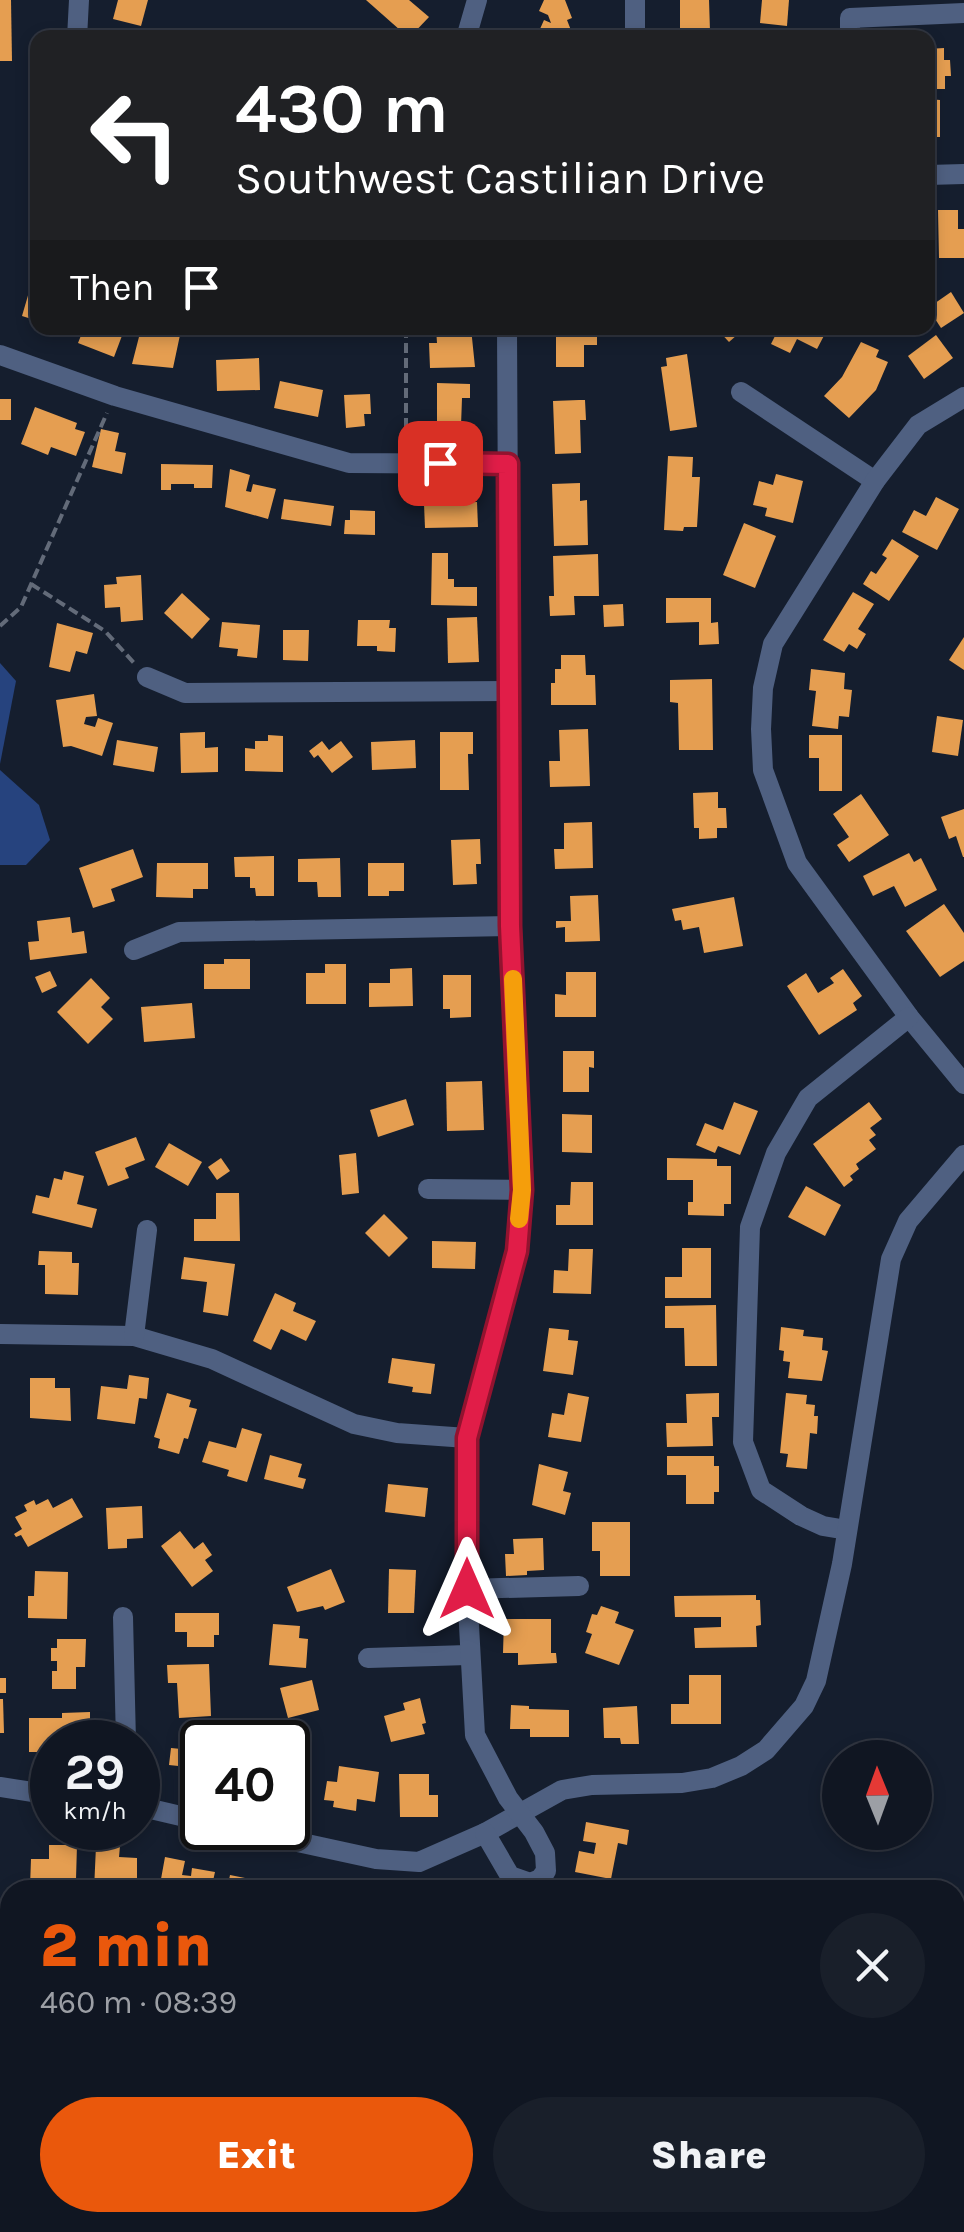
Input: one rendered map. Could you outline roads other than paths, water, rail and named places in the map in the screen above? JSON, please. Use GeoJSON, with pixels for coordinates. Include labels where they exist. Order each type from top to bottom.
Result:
{"type":"FeatureCollection","features":[{"type":"Feature","properties":{"kind":"street"},"geometry":{"type":"LineString","coordinates":[[77,30],[79,0]]}},
{"type":"Feature","properties":{"kind":"street"},"geometry":{"type":"LineString","coordinates":[[468,30],[477,0]]}},
{"type":"Feature","properties":{"kind":"street"},"geometry":{"type":"LineString","coordinates":[[635,0],[636,30]]}},
{"type":"Feature","properties":{"kind":"street"},"geometry":{"type":"LineString","coordinates":[[850,30],[850,18],[964,13]]}},
{"type":"Feature","properties":{"kind":"street"},"geometry":{"type":"LineString","coordinates":[[935,175],[964,174]]}},
{"type":"Feature","properties":{"kind":"street"},"geometry":{"type":"LineString","coordinates":[[507,335],[510,926],[522,1190],[517,1251],[467,1438],[468,1656],[475,1734],[508,1798],[545,1852],[546,1871],[538,1880]]}},
{"type":"Feature","properties":{"kind":"street"},"geometry":{"type":"LineString","coordinates":[[0,355],[115,396],[350,463],[508,464]]}},
{"type":"Feature","properties":{"kind":"street"},"geometry":{"type":"LineString","coordinates":[[741,392],[874,481]]}},
{"type":"Feature","properties":{"kind":"street"},"geometry":{"type":"LineString","coordinates":[[964,397],[918,425],[874,481],[773,644],[763,688],[764,770],[797,863],[910,1018],[964,1084]]}},
{"type":"Feature","properties":{"kind":"street"},"geometry":{"type":"LineString","coordinates":[[147,677],[185,693],[510,691]]}},
{"type":"Feature","properties":{"kind":"street"},"geometry":{"type":"LineString","coordinates":[[134,950],[179,932],[510,926]]}},
{"type":"Feature","properties":{"kind":"street"},"geometry":{"type":"LineString","coordinates":[[847,1530],[823,1526],[801,1516],[761,1490],[743,1442],[750,1227],[776,1153],[808,1098],[910,1018]]}},
{"type":"Feature","properties":{"kind":"street"},"geometry":{"type":"LineString","coordinates":[[310,1844],[397,1862],[419,1862],[444,1854],[548,1797],[576,1788],[712,1778],[742,1766],[766,1750],[804,1706],[816,1680],[847,1530],[891,1259],[908,1221],[964,1156]]}},
{"type":"Feature","properties":{"kind":"street"},"geometry":{"type":"LineString","coordinates":[[428,1189],[522,1190]]}},
{"type":"Feature","properties":{"kind":"street"},"geometry":{"type":"LineString","coordinates":[[134,1336],[147,1230]]}},
{"type":"Feature","properties":{"kind":"street"},"geometry":{"type":"LineString","coordinates":[[0,1334],[134,1336],[212,1359],[354,1424],[398,1433],[467,1438]]}},
{"type":"Feature","properties":{"kind":"street"},"geometry":{"type":"LineString","coordinates":[[467,1589],[579,1586]]}},
{"type":"Feature","properties":{"kind":"street"},"geometry":{"type":"LineString","coordinates":[[123,1617],[125,1720]]}},
{"type":"Feature","properties":{"kind":"street"},"geometry":{"type":"LineString","coordinates":[[368,1658],[468,1656]]}},
{"type":"Feature","properties":{"kind":"street"},"geometry":{"type":"LineString","coordinates":[[0,1787],[30,1792]]}},
{"type":"Feature","properties":{"kind":"street"},"geometry":{"type":"LineString","coordinates":[[485,1833],[510,1876],[521,1880]]}}]}
